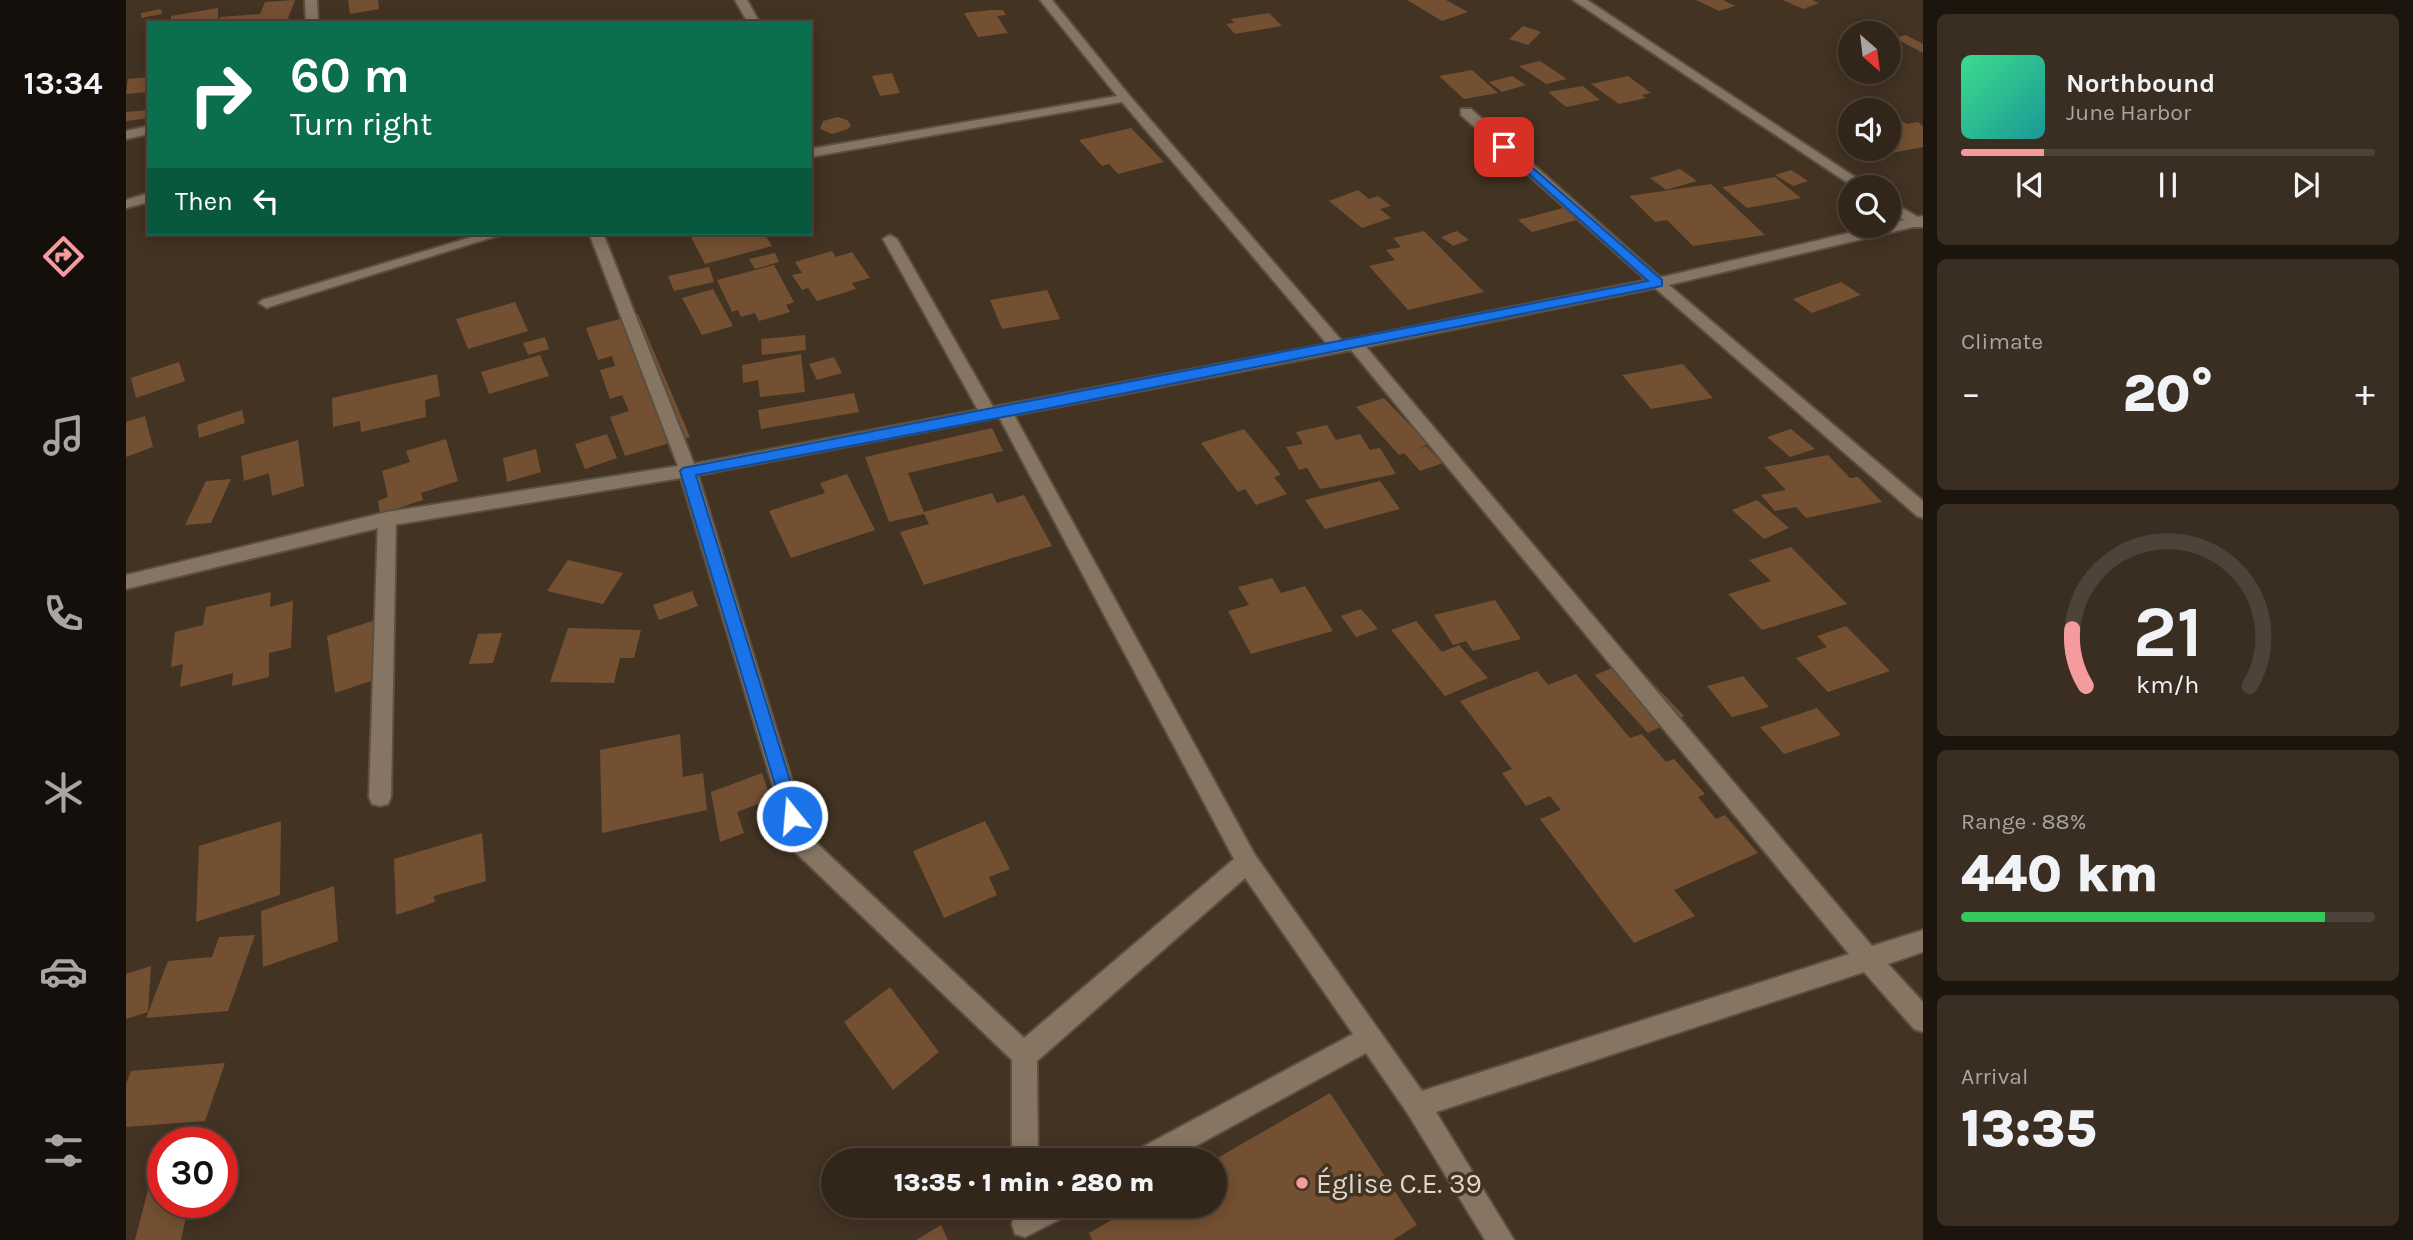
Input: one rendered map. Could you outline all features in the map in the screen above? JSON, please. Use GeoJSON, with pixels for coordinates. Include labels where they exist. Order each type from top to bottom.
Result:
{"type":"FeatureCollection","features":[{"type":"Feature","properties":{"kind":"street"},"geometry":{"type":"LineString","coordinates":[[311,0],[312,21]]}},
{"type":"Feature","properties":{"kind":"street"},"geometry":{"type":"LineString","coordinates":[[741,0],[753,21]]}},
{"type":"Feature","properties":{"kind":"street"},"geometry":{"type":"LineString","coordinates":[[1046,0],[1125,98],[1346,346],[1867,958],[1923,1020]]}},
{"type":"Feature","properties":{"kind":"street"},"geometry":{"type":"LineString","coordinates":[[1579,0],[1845,175]]}},
{"type":"Feature","properties":{"kind":"street"},"geometry":{"type":"LineString","coordinates":[[812,153],[1125,98]]}},
{"type":"Feature","properties":{"kind":"street"},"geometry":{"type":"LineString","coordinates":[[1466,113],[1658,283],[1923,511]]}},
{"type":"Feature","properties":{"kind":"street"},"geometry":{"type":"LineString","coordinates":[[126,135],[147,131]]}},
{"type":"Feature","properties":{"kind":"street"},"geometry":{"type":"LineString","coordinates":[[126,204],[147,198]]}},
{"type":"Feature","properties":{"kind":"street"},"geometry":{"type":"LineString","coordinates":[[1901,211],[1920,222]]}},
{"type":"Feature","properties":{"kind":"street"},"geometry":{"type":"LineString","coordinates":[[126,582],[387,519],[688,471],[997,414],[1658,283],[1920,222]]}},
{"type":"Feature","properties":{"kind":"street"},"geometry":{"type":"LineString","coordinates":[[267,303],[492,235]]}},
{"type":"Feature","properties":{"kind":"street"},"geometry":{"type":"LineString","coordinates":[[597,235],[688,471],[800,842],[1024,1055],[1025,1148]]}},
{"type":"Feature","properties":{"kind":"street"},"geometry":{"type":"LineString","coordinates":[[890,239],[997,414],[1247,862],[1417,1105],[1500,1240]]}},
{"type":"Feature","properties":{"kind":"street"},"geometry":{"type":"LineString","coordinates":[[380,797],[387,519]]}},
{"type":"Feature","properties":{"kind":"street"},"geometry":{"type":"LineString","coordinates":[[1024,1055],[1247,862]]}},
{"type":"Feature","properties":{"kind":"street"},"geometry":{"type":"LineString","coordinates":[[1417,1105],[1923,941]]}},
{"type":"Feature","properties":{"kind":"street"},"geometry":{"type":"LineString","coordinates":[[1166,1148],[1370,1038]]}},
{"type":"Feature","properties":{"kind":"building"},"geometry":{"type":"Polygon","coordinates":[[[295,0],[287,21],[218,21],[220,17],[260,14],[265,2],[295,0]]]}},
{"type":"Feature","properties":{"kind":"building"},"geometry":{"type":"Polygon","coordinates":[[[348,0],[378,0],[379,9],[350,14],[348,0]]]}},
{"type":"Feature","properties":{"kind":"building"},"geometry":{"type":"Polygon","coordinates":[[[1407,0],[1446,0],[1468,12],[1442,21],[1407,0]]]}},
{"type":"Feature","properties":{"kind":"building"},"geometry":{"type":"Polygon","coordinates":[[[1696,0],[1723,0],[1735,6],[1719,11],[1696,0]]]}},
{"type":"Feature","properties":{"kind":"building"},"geometry":{"type":"Polygon","coordinates":[[[1783,0],[1812,0],[1819,3],[1803,9],[1783,0]]]}},
{"type":"Feature","properties":{"kind":"building"},"geometry":{"type":"Polygon","coordinates":[[[218,8],[218,20],[171,21],[171,16],[218,8]]]}},
{"type":"Feature","properties":{"kind":"building"},"geometry":{"type":"Polygon","coordinates":[[[161,9],[162,14],[141,18],[141,13],[161,9]]]}},
{"type":"Feature","properties":{"kind":"building"},"geometry":{"type":"Polygon","coordinates":[[[1003,10],[1006,15],[997,16],[1008,33],[978,37],[964,13],[1003,10]]]}},
{"type":"Feature","properties":{"kind":"building"},"geometry":{"type":"Polygon","coordinates":[[[1269,13],[1282,26],[1235,34],[1226,24],[1234,23],[1231,19],[1269,13]]]}},
{"type":"Feature","properties":{"kind":"building"},"geometry":{"type":"Polygon","coordinates":[[[1523,26],[1541,32],[1528,45],[1509,39],[1523,26]]]}},
{"type":"Feature","properties":{"kind":"building"},"geometry":{"type":"Polygon","coordinates":[[[1906,35],[1923,44],[1923,53],[1901,41],[1901,36],[1906,35]]]}},
{"type":"Feature","properties":{"kind":"building"},"geometry":{"type":"Polygon","coordinates":[[[1540,61],[1567,79],[1546,84],[1519,66],[1540,61]]]}},
{"type":"Feature","properties":{"kind":"building"},"geometry":{"type":"Polygon","coordinates":[[[1472,70],[1498,93],[1464,99],[1439,76],[1472,70]]]}},
{"type":"Feature","properties":{"kind":"building"},"geometry":{"type":"Polygon","coordinates":[[[892,73],[900,93],[880,96],[872,76],[892,73]]]}},
{"type":"Feature","properties":{"kind":"building"},"geometry":{"type":"Polygon","coordinates":[[[1512,76],[1526,85],[1502,92],[1489,82],[1512,76]]]}},
{"type":"Feature","properties":{"kind":"building"},"geometry":{"type":"Polygon","coordinates":[[[1628,76],[1651,93],[1642,95],[1646,98],[1619,104],[1591,84],[1628,76]]]}},
{"type":"Feature","properties":{"kind":"building"},"geometry":{"type":"Polygon","coordinates":[[[147,77],[147,92],[126,94],[128,79],[147,77]]]}},
{"type":"Feature","properties":{"kind":"building"},"geometry":{"type":"Polygon","coordinates":[[[1583,86],[1600,100],[1566,107],[1548,92],[1583,86]]]}},
{"type":"Feature","properties":{"kind":"building"},"geometry":{"type":"Polygon","coordinates":[[[147,110],[147,118],[126,121],[126,112],[147,110]]]}},
{"type":"Feature","properties":{"kind":"building"},"geometry":{"type":"Polygon","coordinates":[[[838,117],[847,120],[851,125],[848,129],[832,134],[820,129],[823,121],[838,117]]]}},
{"type":"Feature","properties":{"kind":"building"},"geometry":{"type":"Polygon","coordinates":[[[1901,120],[1907,124],[1918,122],[1923,126],[1923,147],[1901,151],[1901,120]]]}},
{"type":"Feature","properties":{"kind":"building"},"geometry":{"type":"Polygon","coordinates":[[[1131,128],[1164,162],[1118,174],[1109,164],[1102,166],[1079,140],[1131,128]]]}},
{"type":"Feature","properties":{"kind":"building"},"geometry":{"type":"Polygon","coordinates":[[[1680,169],[1697,181],[1666,190],[1650,178],[1680,169]]]}},
{"type":"Feature","properties":{"kind":"building"},"geometry":{"type":"Polygon","coordinates":[[[1791,170],[1808,181],[1793,186],[1775,175],[1791,170]]]}},
{"type":"Feature","properties":{"kind":"building"},"geometry":{"type":"Polygon","coordinates":[[[1775,177],[1801,198],[1747,208],[1722,187],[1775,177]]]}},
{"type":"Feature","properties":{"kind":"building"},"geometry":{"type":"Polygon","coordinates":[[[1711,184],[1765,235],[1693,246],[1667,220],[1655,222],[1629,196],[1711,184]]]}},
{"type":"Feature","properties":{"kind":"building"},"geometry":{"type":"Polygon","coordinates":[[[1358,190],[1369,199],[1378,196],[1391,206],[1380,209],[1391,218],[1362,228],[1329,201],[1358,190]]]}},
{"type":"Feature","properties":{"kind":"building"},"geometry":{"type":"Polygon","coordinates":[[[1563,208],[1577,220],[1532,232],[1518,220],[1563,208]]]}},
{"type":"Feature","properties":{"kind":"building"},"geometry":{"type":"Polygon","coordinates":[[[1424,231],[1484,292],[1408,310],[1369,266],[1395,260],[1386,250],[1401,247],[1393,238],[1424,231]]]}},
{"type":"Feature","properties":{"kind":"building"},"geometry":{"type":"Polygon","coordinates":[[[1457,231],[1469,240],[1453,246],[1441,237],[1457,231]]]}},
{"type":"Feature","properties":{"kind":"building"},"geometry":{"type":"Polygon","coordinates":[[[690,235],[765,235],[772,246],[705,264],[690,235]]]}},
{"type":"Feature","properties":{"kind":"building"},"geometry":{"type":"Polygon","coordinates":[[[832,251],[836,257],[852,252],[870,278],[852,283],[856,289],[817,301],[808,288],[802,290],[792,275],[802,273],[795,262],[832,251]]]}},
{"type":"Feature","properties":{"kind":"building"},"geometry":{"type":"Polygon","coordinates":[[[775,253],[779,262],[755,269],[749,259],[775,253]]]}},
{"type":"Feature","properties":{"kind":"building"},"geometry":{"type":"Polygon","coordinates":[[[774,265],[794,302],[786,305],[790,312],[759,321],[755,313],[741,317],[738,310],[732,312],[717,280],[774,265]]]}},
{"type":"Feature","properties":{"kind":"building"},"geometry":{"type":"Polygon","coordinates":[[[709,267],[714,282],[674,291],[668,276],[709,267]]]}},
{"type":"Feature","properties":{"kind":"building"},"geometry":{"type":"Polygon","coordinates":[[[1841,282],[1861,295],[1812,313],[1793,299],[1841,282]]]}},
{"type":"Feature","properties":{"kind":"building"},"geometry":{"type":"Polygon","coordinates":[[[713,289],[733,326],[702,335],[682,298],[713,289]]]}},
{"type":"Feature","properties":{"kind":"building"},"geometry":{"type":"Polygon","coordinates":[[[1047,290],[1060,319],[1002,329],[990,300],[1047,290]]]}},
{"type":"Feature","properties":{"kind":"building"},"geometry":{"type":"Polygon","coordinates":[[[515,302],[528,331],[468,349],[456,319],[515,302]]]}},
{"type":"Feature","properties":{"kind":"building"},"geometry":{"type":"Polygon","coordinates":[[[638,314],[690,437],[625,456],[610,417],[629,411],[622,395],[610,399],[600,370],[615,366],[612,356],[598,360],[586,328],[638,314]]]}},
{"type":"Feature","properties":{"kind":"building"},"geometry":{"type":"Polygon","coordinates":[[[805,335],[806,350],[762,355],[761,339],[805,335]]]}},
{"type":"Feature","properties":{"kind":"building"},"geometry":{"type":"Polygon","coordinates":[[[545,337],[549,349],[528,355],[523,343],[545,337]]]}},
{"type":"Feature","properties":{"kind":"building"},"geometry":{"type":"Polygon","coordinates":[[[801,354],[805,392],[760,397],[758,380],[743,383],[742,365],[801,354]]]}},
{"type":"Feature","properties":{"kind":"building"},"geometry":{"type":"Polygon","coordinates":[[[540,355],[549,376],[489,394],[481,372],[540,355]]]}},
{"type":"Feature","properties":{"kind":"building"},"geometry":{"type":"Polygon","coordinates":[[[834,357],[842,373],[817,380],[809,364],[834,357]]]}},
{"type":"Feature","properties":{"kind":"building"},"geometry":{"type":"Polygon","coordinates":[[[179,362],[185,381],[136,398],[131,378],[179,362]]]}},
{"type":"Feature","properties":{"kind":"building"},"geometry":{"type":"Polygon","coordinates":[[[1683,364],[1713,398],[1651,409],[1622,375],[1683,364]]]}},
{"type":"Feature","properties":{"kind":"building"},"geometry":{"type":"Polygon","coordinates":[[[437,374],[440,396],[425,400],[426,417],[361,432],[360,421],[333,427],[332,398],[437,374]]]}},
{"type":"Feature","properties":{"kind":"building"},"geometry":{"type":"Polygon","coordinates":[[[854,393],[859,412],[761,429],[758,410],[854,393]]]}},
{"type":"Feature","properties":{"kind":"building"},"geometry":{"type":"Polygon","coordinates":[[[1384,398],[1428,444],[1415,450],[1426,446],[1443,463],[1420,471],[1404,453],[1399,455],[1356,407],[1384,398]]]}},
{"type":"Feature","properties":{"kind":"building"},"geometry":{"type":"Polygon","coordinates":[[[242,410],[245,423],[199,438],[197,425],[242,410]]]}},
{"type":"Feature","properties":{"kind":"building"},"geometry":{"type":"Polygon","coordinates":[[[145,416],[153,447],[126,457],[126,422],[145,416]]]}},
{"type":"Feature","properties":{"kind":"building"},"geometry":{"type":"Polygon","coordinates":[[[1327,425],[1336,440],[1360,434],[1370,450],[1380,448],[1396,474],[1320,489],[1307,468],[1299,470],[1286,447],[1303,444],[1296,432],[1327,425]]]}},
{"type":"Feature","properties":{"kind":"building"},"geometry":{"type":"Polygon","coordinates":[[[992,428],[1003,451],[908,473],[924,512],[992,493],[997,503],[1024,495],[1052,546],[924,585],[900,532],[929,524],[924,514],[889,522],[865,457],[992,428]]]}},
{"type":"Feature","properties":{"kind":"building"},"geometry":{"type":"Polygon","coordinates":[[[1244,429],[1281,475],[1274,477],[1287,494],[1256,505],[1245,489],[1238,492],[1201,443],[1244,429]]]}},
{"type":"Feature","properties":{"kind":"building"},"geometry":{"type":"Polygon","coordinates":[[[1791,429],[1815,449],[1790,457],[1767,437],[1791,429]]]}},
{"type":"Feature","properties":{"kind":"building"},"geometry":{"type":"Polygon","coordinates":[[[607,434],[617,458],[585,469],[575,444],[607,434]]]}},
{"type":"Feature","properties":{"kind":"building"},"geometry":{"type":"Polygon","coordinates":[[[446,439],[458,481],[421,493],[423,500],[380,514],[378,501],[388,497],[382,471],[410,462],[406,451],[446,439]]]}},
{"type":"Feature","properties":{"kind":"building"},"geometry":{"type":"Polygon","coordinates":[[[298,440],[304,486],[272,496],[269,473],[244,481],[241,456],[298,440]]]}},
{"type":"Feature","properties":{"kind":"building"},"geometry":{"type":"Polygon","coordinates":[[[536,449],[541,472],[507,482],[503,458],[536,449]]]}},
{"type":"Feature","properties":{"kind":"building"},"geometry":{"type":"Polygon","coordinates":[[[1828,455],[1850,478],[1858,477],[1882,502],[1806,518],[1796,507],[1775,511],[1761,495],[1786,490],[1764,467],[1828,455]]]}},
{"type":"Feature","properties":{"kind":"building"},"geometry":{"type":"Polygon","coordinates":[[[847,474],[875,530],[791,558],[769,511],[825,493],[820,483],[847,474]]]}},
{"type":"Feature","properties":{"kind":"building"},"geometry":{"type":"Polygon","coordinates":[[[231,479],[211,523],[185,525],[206,481],[231,479]]]}},
{"type":"Feature","properties":{"kind":"building"},"geometry":{"type":"Polygon","coordinates":[[[1380,481],[1400,509],[1325,529],[1305,500],[1380,481]]]}},
{"type":"Feature","properties":{"kind":"building"},"geometry":{"type":"Polygon","coordinates":[[[1757,500],[1789,528],[1764,539],[1732,510],[1757,500]]]}},
{"type":"Feature","properties":{"kind":"building"},"geometry":{"type":"Polygon","coordinates":[[[1791,547],[1847,604],[1762,630],[1728,594],[1771,581],[1749,560],[1791,547]]]}},
{"type":"Feature","properties":{"kind":"building"},"geometry":{"type":"Polygon","coordinates":[[[568,560],[623,573],[603,604],[547,591],[568,560]]]}},
{"type":"Feature","properties":{"kind":"building"},"geometry":{"type":"Polygon","coordinates":[[[1272,578],[1281,593],[1305,586],[1333,631],[1251,654],[1228,611],[1249,605],[1238,587],[1272,578]]]}},
{"type":"Feature","properties":{"kind":"building"},"geometry":{"type":"Polygon","coordinates":[[[692,591],[698,606],[659,620],[653,605],[692,591]]]}},
{"type":"Feature","properties":{"kind":"building"},"geometry":{"type":"Polygon","coordinates":[[[271,592],[270,607],[293,601],[291,648],[269,653],[269,677],[232,686],[233,673],[180,687],[183,664],[171,667],[175,632],[203,625],[206,607],[271,592]]]}},
{"type":"Feature","properties":{"kind":"building"},"geometry":{"type":"Polygon","coordinates":[[[1495,600],[1521,639],[1473,651],[1466,641],[1453,645],[1434,615],[1495,600]]]}},
{"type":"Feature","properties":{"kind":"building"},"geometry":{"type":"Polygon","coordinates":[[[1361,609],[1378,629],[1356,637],[1341,616],[1361,609]]]}},
{"type":"Feature","properties":{"kind":"building"},"geometry":{"type":"Polygon","coordinates":[[[384,617],[395,673],[335,693],[327,636],[384,617]]]}},
{"type":"Feature","properties":{"kind":"building"},"geometry":{"type":"Polygon","coordinates":[[[1416,621],[1442,652],[1459,645],[1488,678],[1445,696],[1391,630],[1416,621]]]}},
{"type":"Feature","properties":{"kind":"building"},"geometry":{"type":"Polygon","coordinates":[[[1846,626],[1890,671],[1828,692],[1796,658],[1827,647],[1817,636],[1846,626]]]}},
{"type":"Feature","properties":{"kind":"building"},"geometry":{"type":"Polygon","coordinates":[[[568,628],[641,630],[634,658],[620,658],[614,683],[550,682],[568,628]]]}},
{"type":"Feature","properties":{"kind":"building"},"geometry":{"type":"Polygon","coordinates":[[[502,633],[493,663],[469,664],[478,634],[502,633]]]}},
{"type":"Feature","properties":{"kind":"building"},"geometry":{"type":"Polygon","coordinates":[[[1631,660],[1684,716],[1648,733],[1595,675],[1631,660]]]}},
{"type":"Feature","properties":{"kind":"building"},"geometry":{"type":"Polygon","coordinates":[[[1537,671],[1548,685],[1576,674],[1630,738],[1642,734],[1666,762],[1674,759],[1705,794],[1698,797],[1716,819],[1725,815],[1758,853],[1674,890],[1695,916],[1634,943],[1540,819],[1561,810],[1550,796],[1526,806],[1502,773],[1512,769],[1460,701],[1537,671]]]}},
{"type":"Feature","properties":{"kind":"building"},"geometry":{"type":"Polygon","coordinates":[[[1743,676],[1769,707],[1732,717],[1707,686],[1743,676]]]}},
{"type":"Feature","properties":{"kind":"building"},"geometry":{"type":"Polygon","coordinates":[[[1817,708],[1841,735],[1784,754],[1760,727],[1817,708]]]}},
{"type":"Feature","properties":{"kind":"building"},"geometry":{"type":"Polygon","coordinates":[[[680,734],[683,777],[703,773],[707,810],[602,833],[600,750],[680,734]]]}},
{"type":"Feature","properties":{"kind":"building"},"geometry":{"type":"Polygon","coordinates":[[[762,773],[771,799],[737,812],[744,833],[720,842],[711,792],[762,773]]]}},
{"type":"Feature","properties":{"kind":"building"},"geometry":{"type":"Polygon","coordinates":[[[281,821],[280,895],[196,922],[199,846],[281,821]]]}},
{"type":"Feature","properties":{"kind":"building"},"geometry":{"type":"Polygon","coordinates":[[[985,821],[1010,869],[989,877],[997,895],[944,918],[913,851],[985,821]]]}},
{"type":"Feature","properties":{"kind":"building"},"geometry":{"type":"Polygon","coordinates":[[[482,833],[486,881],[434,896],[435,902],[396,915],[394,859],[482,833]]]}},
{"type":"Feature","properties":{"kind":"building"},"geometry":{"type":"Polygon","coordinates":[[[334,886],[338,941],[263,967],[261,911],[334,886]]]}},
{"type":"Feature","properties":{"kind":"building"},"geometry":{"type":"Polygon","coordinates":[[[255,935],[228,1011],[146,1018],[168,961],[212,957],[219,937],[255,935]]]}},
{"type":"Feature","properties":{"kind":"building"},"geometry":{"type":"Polygon","coordinates":[[[151,966],[148,1012],[126,1019],[126,974],[151,966]]]}},
{"type":"Feature","properties":{"kind":"building"},"geometry":{"type":"Polygon","coordinates":[[[890,987],[939,1052],[893,1090],[844,1022],[890,987]]]}},
{"type":"Feature","properties":{"kind":"building"},"geometry":{"type":"Polygon","coordinates":[[[225,1063],[205,1121],[126,1127],[126,1084],[131,1071],[225,1063]]]}},
{"type":"Feature","properties":{"kind":"building","name":"Église C.E. 39"},"geometry":{"type":"Polygon","coordinates":[[[1330,1093],[1417,1225],[1393,1240],[1092,1240],[1089,1233],[1115,1218],[1227,1218],[1227,1152],[1330,1093]]]}},
{"type":"Feature","properties":{"kind":"building"},"geometry":{"type":"Polygon","coordinates":[[[147,1194],[147,1218],[186,1218],[181,1240],[135,1240],[147,1194]]]}},
{"type":"Feature","properties":{"kind":"building"},"geometry":{"type":"Polygon","coordinates":[[[941,1225],[948,1240],[916,1240],[941,1225]]]}},
{"type":"Feature","properties":{"kind":"place","name":"Église C.E. 39"},"geometry":{"type":"Point","coordinates":[1302,1183]}},
{"type":"Feature","properties":{"kind":"route"},"geometry":{"type":"LineString","coordinates":[[792,816],[688,471],[1030,407],[1658,283],[1504,147]]}}]}
